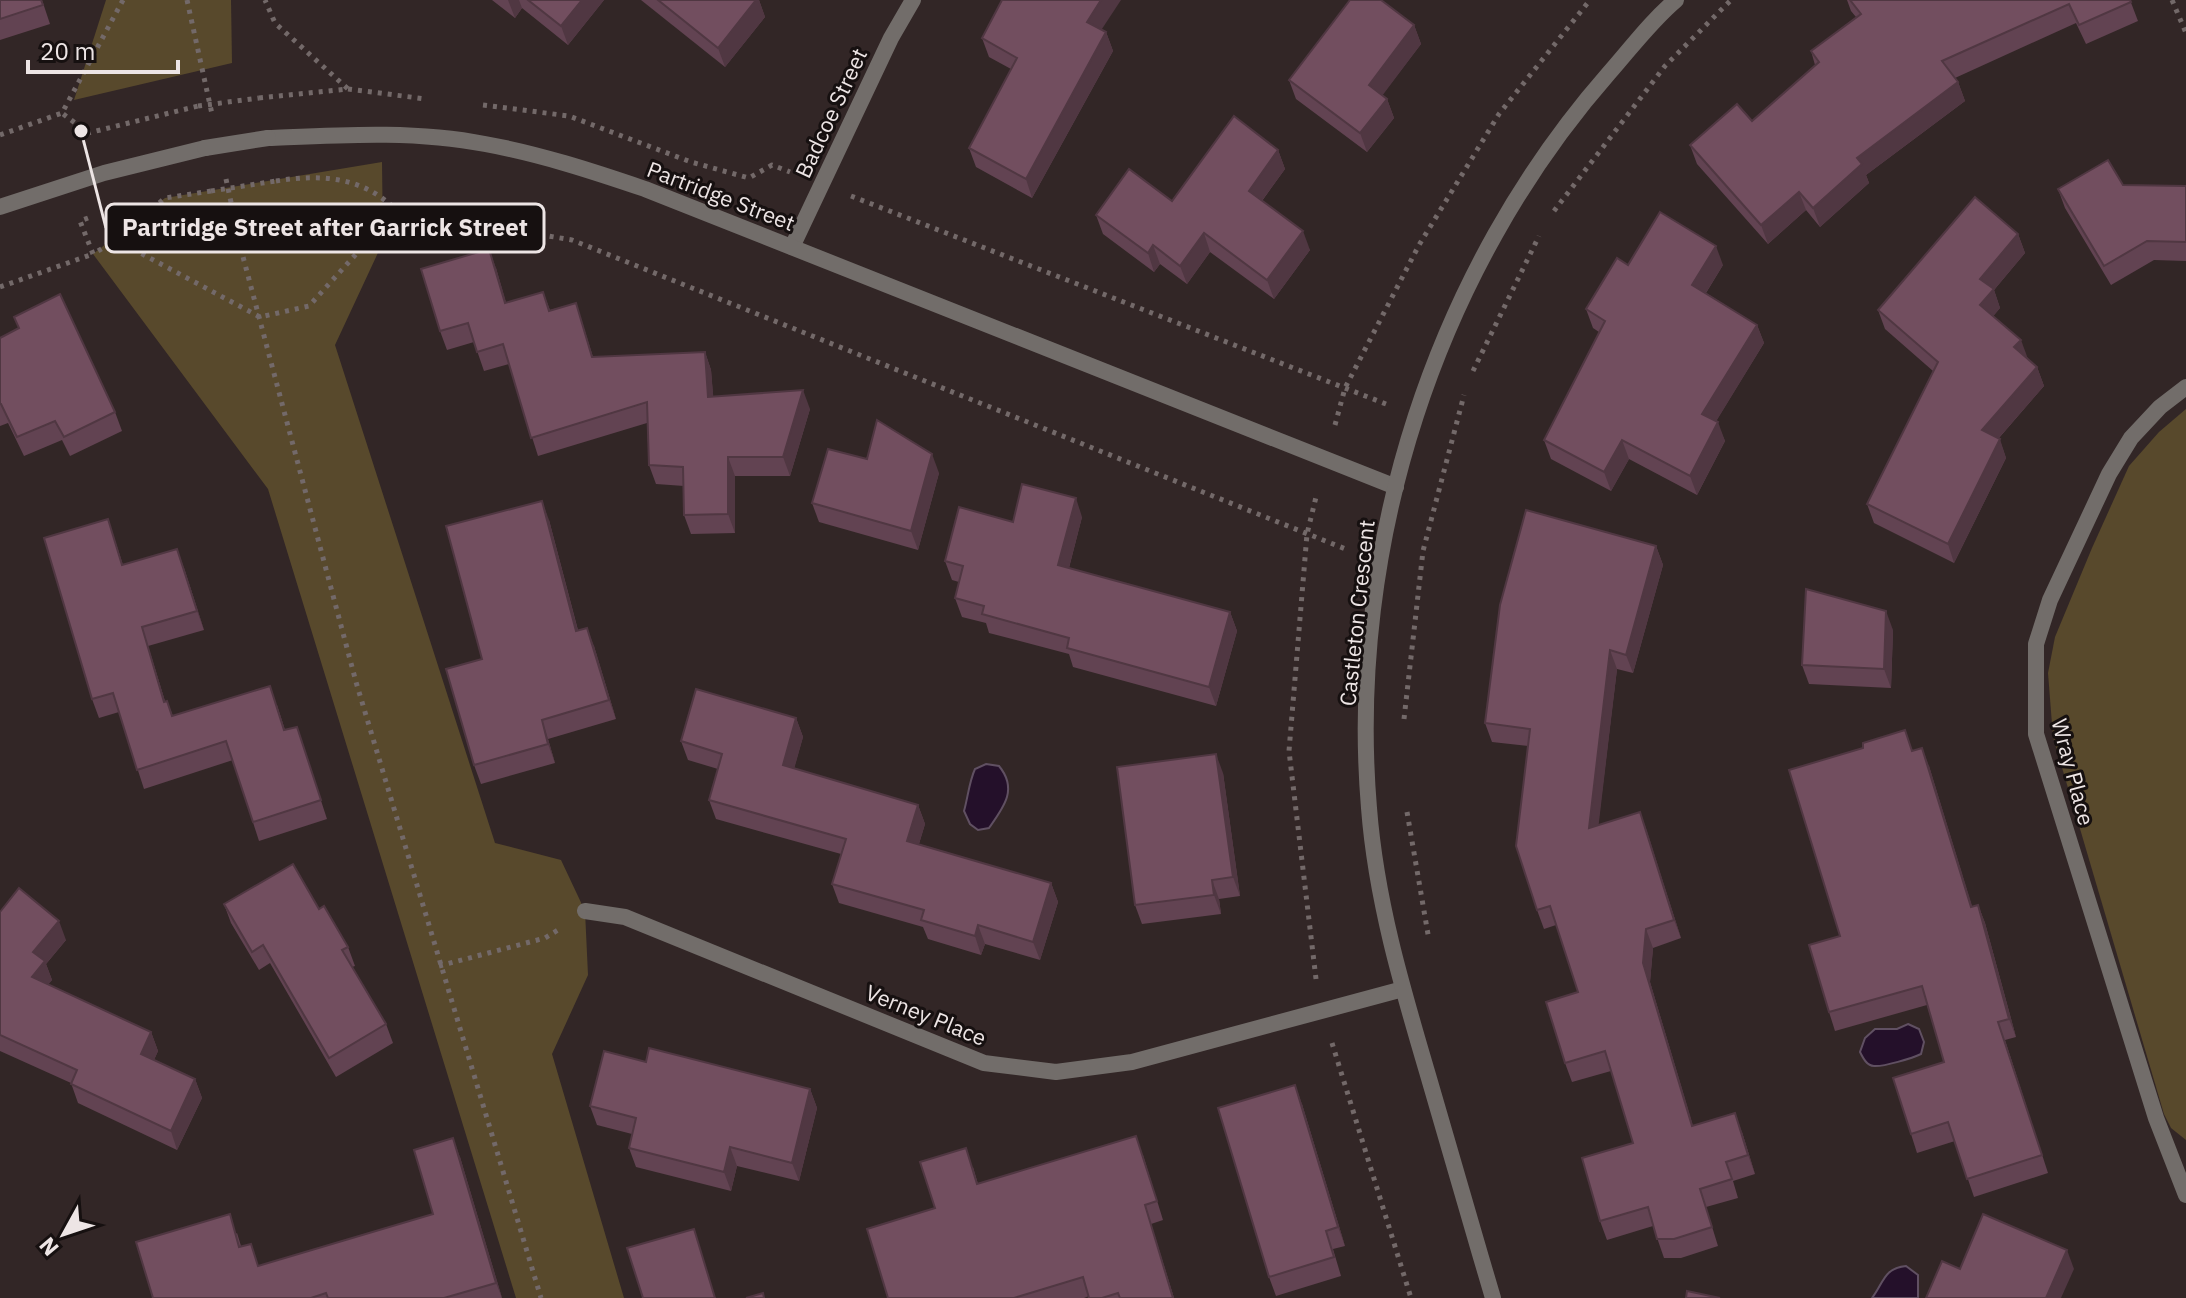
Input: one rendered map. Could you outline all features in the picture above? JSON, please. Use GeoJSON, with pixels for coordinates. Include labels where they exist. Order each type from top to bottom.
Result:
{"type":"FeatureCollection","features":[{"type":"Feature","properties":{"kind":"street","name":"Badcoe Street"},"geometry":{"type":"LineString","coordinates":[[792,247],[913,0]]}},
{"type":"Feature","properties":{"kind":"street","name":"Castleton Crescent"},"geometry":{"type":"LineString","coordinates":[[1493,1298],[1387,930],[1369,808],[1367,681],[1381,563],[1414,415],[1461,296],[1529,175],[1570,118],[1676,0]]}},
{"type":"Feature","properties":{"kind":"street","name":"Partridge Street"},"geometry":{"type":"LineString","coordinates":[[0,207],[130,166],[205,148],[268,138],[369,134],[481,143],[562,162],[635,185],[1396,487]]}},
{"type":"Feature","properties":{"kind":"street","name":"Wray Place"},"geometry":{"type":"LineString","coordinates":[[2186,387],[2160,407],[2131,438],[2109,474],[2050,600],[2036,644],[2033,684],[2036,734],[2156,1118],[2186,1195]]}},
{"type":"Feature","properties":{"kind":"street","name":"Verney Place"},"geometry":{"type":"LineString","coordinates":[[585,911],[625,917],[984,1063],[1056,1072],[1132,1062],[1403,989]]}},
{"type":"Feature","properties":{"kind":"path"},"geometry":{"type":"LineString","coordinates":[[0,135],[62,113],[123,0]]}},
{"type":"Feature","properties":{"kind":"path"},"geometry":{"type":"LineString","coordinates":[[187,0],[213,119]]}},
{"type":"Feature","properties":{"kind":"path"},"geometry":{"type":"LineString","coordinates":[[62,113],[88,133],[198,106],[348,89],[275,23],[265,0]]}},
{"type":"Feature","properties":{"kind":"path"},"geometry":{"type":"LineString","coordinates":[[1402,731],[1423,551],[1467,384],[1545,224],[1665,66],[1731,0]]}},
{"type":"Feature","properties":{"kind":"path"},"geometry":{"type":"LineString","coordinates":[[2172,0],[2186,33]]}},
{"type":"Feature","properties":{"kind":"path"},"geometry":{"type":"LineString","coordinates":[[223,164],[356,682],[541,1298]]}},
{"type":"Feature","properties":{"kind":"path"},"geometry":{"type":"LineString","coordinates":[[772,165],[1455,430]]}},
{"type":"Feature","properties":{"kind":"path"},"geometry":{"type":"LineString","coordinates":[[0,287],[93,254],[116,240],[165,198],[315,175],[350,183],[384,198],[396,210],[572,240],[1419,579]]}},
{"type":"Feature","properties":{"kind":"path"},"geometry":{"type":"LineString","coordinates":[[116,240],[260,317],[309,306],[396,210]]}},
{"type":"Feature","properties":{"kind":"path"},"geometry":{"type":"LineString","coordinates":[[91,216],[80,221],[93,254]]}},
{"type":"Feature","properties":{"kind":"path"},"geometry":{"type":"LineString","coordinates":[[1407,808],[1430,945]]}},
{"type":"Feature","properties":{"kind":"path"},"geometry":{"type":"LineString","coordinates":[[439,966],[545,938],[585,911]]}},
{"type":"Feature","properties":{"kind":"shaded area"},"geometry":{"type":"Polygon","coordinates":[[[106,0],[231,0],[232,63],[74,100],[106,0]]]}},
{"type":"Feature","properties":{"kind":"shaded area"},"geometry":{"type":"Polygon","coordinates":[[[382,162],[383,242],[335,345],[495,843],[561,860],[585,911],[588,975],[552,1054],[624,1298],[516,1298],[268,489],[93,254],[165,198],[382,162]]]}},
{"type":"Feature","properties":{"kind":"shaded area"},"geometry":{"type":"Polygon","coordinates":[[[2186,409],[2186,1140],[2171,1128],[2164,1114],[2053,737],[2048,673],[2055,637],[2129,466],[2159,432],[2186,409]]]}},
{"type":"Feature","properties":{"kind":"shaded area"},"geometry":{"type":"Polygon","coordinates":[[[986,764],[999,766],[1008,782],[1008,790],[1004,805],[989,828],[978,830],[970,824],[964,811],[975,769],[986,764]]]}},
{"type":"Feature","properties":{"kind":"shaded area"},"geometry":{"type":"Polygon","coordinates":[[[1908,1024],[1919,1029],[1924,1042],[1921,1054],[1878,1066],[1866,1061],[1860,1052],[1865,1038],[1875,1029],[1897,1029],[1908,1024]]]}},
{"type":"Feature","properties":{"kind":"shaded area"},"geometry":{"type":"Polygon","coordinates":[[[1906,1266],[1918,1275],[1918,1298],[1872,1298],[1889,1273],[1906,1266]]]}},
{"type":"Feature","properties":{"kind":"building"},"geometry":{"type":"Polygon","coordinates":[[[0,0],[41,0],[43,5],[0,19],[0,0]]]}},
{"type":"Feature","properties":{"kind":"building"},"geometry":{"type":"Polygon","coordinates":[[[528,0],[582,0],[561,26],[528,0]]]}},
{"type":"Feature","properties":{"kind":"building"},"geometry":{"type":"Polygon","coordinates":[[[658,0],[756,0],[718,48],[658,0]]]}},
{"type":"Feature","properties":{"kind":"building"},"geometry":{"type":"Polygon","coordinates":[[[1002,0],[1101,0],[1087,22],[1106,32],[1026,179],[969,148],[1017,58],[982,38],[1002,0]]]}},
{"type":"Feature","properties":{"kind":"building"},"geometry":{"type":"Polygon","coordinates":[[[1350,0],[1381,0],[1414,25],[1369,85],[1387,99],[1360,133],[1289,80],[1350,0]]]}},
{"type":"Feature","properties":{"kind":"building"},"geometry":{"type":"Polygon","coordinates":[[[1850,0],[2131,2],[2079,25],[2069,4],[1942,61],[1958,82],[1857,158],[1862,164],[1813,208],[1799,192],[1761,225],[1690,145],[1737,104],[1752,121],[1819,62],[1811,51],[1861,14],[1850,0]]]}},
{"type":"Feature","properties":{"kind":"building"},"geometry":{"type":"Polygon","coordinates":[[[1234,116],[1278,150],[1249,191],[1303,231],[1267,280],[1204,233],[1180,266],[1153,245],[1148,253],[1096,215],[1129,169],[1172,201],[1234,116]]]}},
{"type":"Feature","properties":{"kind":"building"},"geometry":{"type":"Polygon","coordinates":[[[2108,160],[2123,185],[2186,186],[2186,242],[2147,241],[2104,266],[2058,189],[2108,160]]]}},
{"type":"Feature","properties":{"kind":"building"},"geometry":{"type":"Polygon","coordinates":[[[1975,197],[2018,234],[1980,279],[1994,289],[1980,305],[2021,340],[2014,347],[2037,367],[1982,430],[2000,439],[1948,544],[1867,504],[1938,362],[1878,310],[1975,197]]]}},
{"type":"Feature","properties":{"kind":"building"},"geometry":{"type":"Polygon","coordinates":[[[1660,212],[1716,246],[1692,285],[1757,325],[1702,414],[1718,422],[1690,476],[1622,440],[1604,472],[1544,440],[1605,321],[1586,309],[1617,258],[1628,265],[1660,212]]]}},
{"type":"Feature","properties":{"kind":"building"},"geometry":{"type":"Polygon","coordinates":[[[489,249],[505,303],[543,292],[549,311],[576,303],[592,357],[705,352],[708,397],[803,390],[783,457],[728,457],[728,514],[684,515],[683,467],[649,465],[647,402],[531,438],[503,344],[477,352],[468,323],[440,331],[421,269],[489,249]]]}},
{"type":"Feature","properties":{"kind":"building"},"geometry":{"type":"Polygon","coordinates":[[[60,294],[115,412],[64,437],[55,421],[17,437],[0,404],[0,338],[19,328],[14,317],[60,294]]]}},
{"type":"Feature","properties":{"kind":"building"},"geometry":{"type":"Polygon","coordinates":[[[877,420],[932,454],[911,531],[812,503],[828,449],[867,459],[877,420]]]}},
{"type":"Feature","properties":{"kind":"building"},"geometry":{"type":"Polygon","coordinates":[[[1022,484],[1076,498],[1058,565],[1230,612],[1209,687],[1067,648],[1069,638],[982,614],[984,606],[955,598],[963,566],[945,561],[959,507],[1013,522],[1022,484]]]}},
{"type":"Feature","properties":{"kind":"building"},"geometry":{"type":"Polygon","coordinates":[[[542,501],[576,631],[587,628],[609,700],[542,720],[548,744],[474,765],[446,669],[482,659],[446,526],[542,501]]]}},
{"type":"Feature","properties":{"kind":"building"},"geometry":{"type":"Polygon","coordinates":[[[1526,510],[1656,546],[1626,655],[1610,650],[1589,828],[1640,812],[1674,920],[1646,929],[1643,963],[1692,1126],[1735,1113],[1748,1155],[1726,1162],[1732,1179],[1700,1189],[1712,1227],[1674,1239],[1657,1239],[1648,1207],[1600,1221],[1582,1158],[1633,1143],[1605,1051],[1565,1063],[1546,1002],[1578,992],[1550,906],[1537,910],[1516,846],[1530,729],[1485,723],[1500,605],[1526,510]]]}},
{"type":"Feature","properties":{"kind":"building"},"geometry":{"type":"Polygon","coordinates":[[[108,519],[122,565],[177,549],[197,611],[142,627],[164,702],[167,701],[172,716],[270,686],[284,730],[297,727],[321,800],[253,822],[226,741],[137,770],[113,693],[92,699],[44,538],[108,519]]]}},
{"type":"Feature","properties":{"kind":"building"},"geometry":{"type":"Polygon","coordinates":[[[1806,589],[1886,611],[1884,669],[1802,665],[1806,589]]]}},
{"type":"Feature","properties":{"kind":"building"},"geometry":{"type":"Polygon","coordinates":[[[696,689],[796,718],[783,765],[918,805],[907,841],[1051,883],[1033,942],[978,925],[975,936],[921,920],[924,910],[832,884],[846,839],[709,800],[722,754],[681,741],[696,689]]]}},
{"type":"Feature","properties":{"kind":"building"},"geometry":{"type":"Polygon","coordinates":[[[1905,730],[1912,751],[1922,748],[1971,907],[1978,905],[2009,1019],[1998,1022],[2042,1155],[1967,1179],[1948,1122],[1911,1134],[1893,1078],[1944,1062],[1922,986],[1829,1012],[1809,945],[1840,936],[1789,770],[1863,748],[1863,743],[1905,730]]]}},
{"type":"Feature","properties":{"kind":"building"},"geometry":{"type":"Polygon","coordinates":[[[1216,754],[1233,877],[1212,880],[1214,895],[1135,905],[1117,767],[1216,754]]]}},
{"type":"Feature","properties":{"kind":"building"},"geometry":{"type":"Polygon","coordinates":[[[293,864],[319,909],[324,906],[348,947],[342,950],[386,1024],[329,1058],[263,945],[252,952],[224,904],[293,864]]]}},
{"type":"Feature","properties":{"kind":"building"},"geometry":{"type":"Polygon","coordinates":[[[19,888],[59,921],[33,952],[45,961],[32,977],[151,1032],[141,1054],[195,1079],[171,1131],[71,1084],[77,1070],[0,1035],[0,912],[19,888]]]}},
{"type":"Feature","properties":{"kind":"building"},"geometry":{"type":"Polygon","coordinates":[[[649,1048],[810,1089],[792,1163],[730,1147],[724,1172],[629,1148],[636,1118],[590,1106],[604,1051],[646,1062],[649,1048]]]}},
{"type":"Feature","properties":{"kind":"building"},"geometry":{"type":"Polygon","coordinates":[[[1295,1085],[1338,1227],[1326,1231],[1334,1257],[1269,1277],[1218,1108],[1295,1085]]]}},
{"type":"Feature","properties":{"kind":"building"},"geometry":{"type":"Polygon","coordinates":[[[1136,1136],[1157,1201],[1145,1205],[1173,1298],[1120,1298],[1118,1293],[1089,1298],[1083,1277],[1014,1298],[888,1298],[867,1229],[935,1208],[920,1162],[966,1148],[977,1184],[1136,1136]]]}},
{"type":"Feature","properties":{"kind":"building"},"geometry":{"type":"Polygon","coordinates":[[[453,1138],[496,1283],[444,1298],[328,1298],[326,1293],[311,1298],[153,1298],[136,1242],[230,1214],[239,1247],[251,1244],[258,1266],[433,1214],[414,1150],[453,1138]]]}},
{"type":"Feature","properties":{"kind":"building"},"geometry":{"type":"Polygon","coordinates":[[[1983,1214],[2067,1250],[2046,1298],[1926,1298],[1942,1261],[1960,1269],[1983,1214]]]}},
{"type":"Feature","properties":{"kind":"building"},"geometry":{"type":"Polygon","coordinates":[[[694,1229],[715,1298],[643,1298],[627,1248],[694,1229]]]}},
{"type":"Feature","properties":{"kind":"building"},"geometry":{"type":"Polygon","coordinates":[[[1687,1291],[1720,1298],[1686,1298],[1687,1291]]]}},
{"type":"Feature","properties":{"kind":"building"},"geometry":{"type":"Polygon","coordinates":[[[763,1293],[764,1298],[746,1298],[763,1293]]]}},
{"type":"Feature","properties":{"kind":"place","name":"Partridge Street after Garrick Street"},"geometry":{"type":"Point","coordinates":[81,131]}}]}
